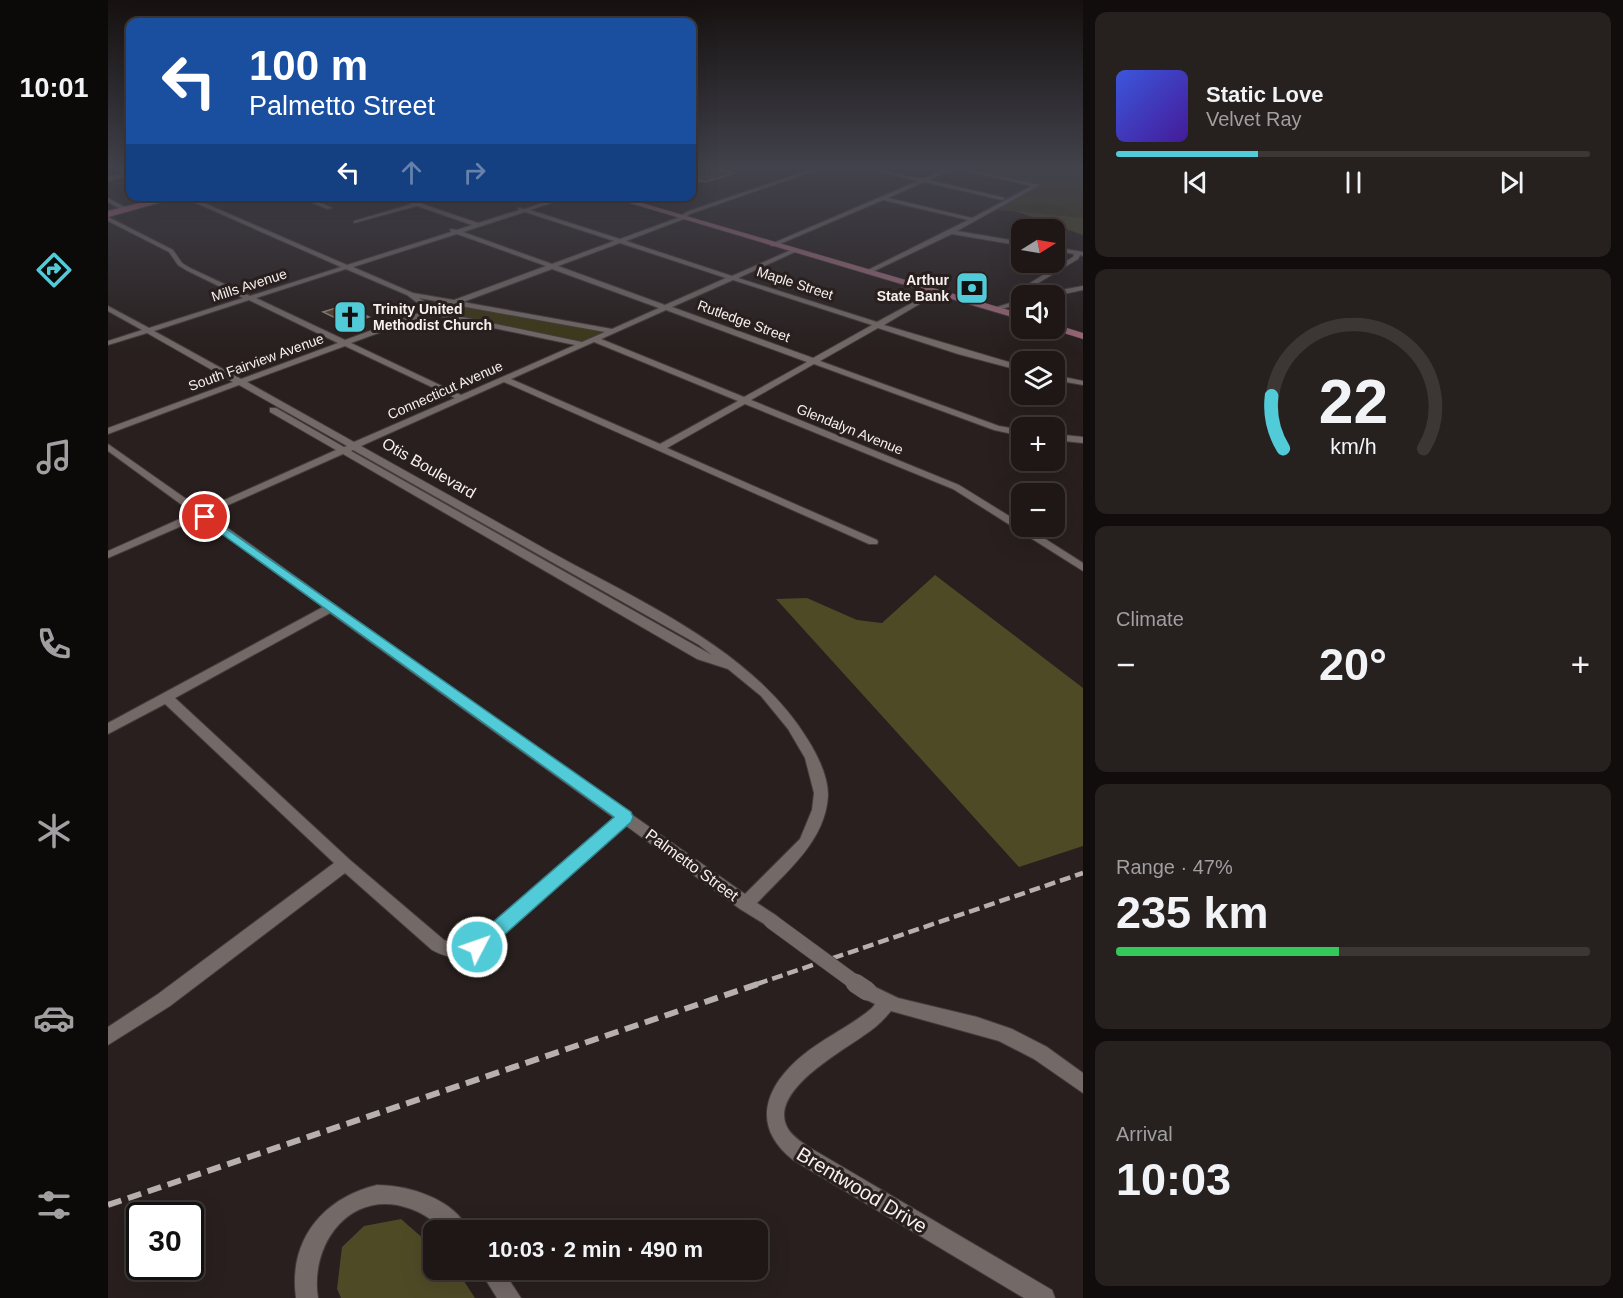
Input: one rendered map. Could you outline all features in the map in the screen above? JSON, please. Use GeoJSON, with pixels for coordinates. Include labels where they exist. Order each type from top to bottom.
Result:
{"type":"FeatureCollection","features":[{"type":"Feature","properties":{"kind":"main road"},"geometry":{"type":"LineString","coordinates":[[723,230],[1011,314]]}},
{"type":"Feature","properties":{"kind":"main road"},"geometry":{"type":"LineString","coordinates":[[1065,330],[1083,336]]}},
{"type":"Feature","properties":{"kind":"street"},"geometry":{"type":"LineString","coordinates":[[129,230],[171,251],[185,267],[461,398]]}},
{"type":"Feature","properties":{"kind":"street"},"geometry":{"type":"LineString","coordinates":[[257,230],[410,294],[613,331]]}},
{"type":"Feature","properties":{"kind":"street","name":"Mills Avenue"},"geometry":{"type":"LineString","coordinates":[[108,341],[459,230]]}},
{"type":"Feature","properties":{"kind":"street","name":"Maple Street"},"geometry":{"type":"LineString","coordinates":[[587,230],[878,325],[1011,366]]}},
{"type":"Feature","properties":{"kind":"street","name":"South Fairview Avenue"},"geometry":{"type":"LineString","coordinates":[[108,431],[652,230]]}},
{"type":"Feature","properties":{"kind":"street"},"geometry":{"type":"LineString","coordinates":[[773,244],[807,230]]}},
{"type":"Feature","properties":{"kind":"street"},"geometry":{"type":"LineString","coordinates":[[868,272],[956,230]]}},
{"type":"Feature","properties":{"kind":"street","name":"Rutledge Street"},"geometry":{"type":"LineString","coordinates":[[455,231],[997,428],[1011,431]]}},
{"type":"Feature","properties":{"kind":"street"},"geometry":{"type":"LineString","coordinates":[[951,232],[1011,242]]}},
{"type":"Feature","properties":{"kind":"street","name":"Connecticut Avenue"},"geometry":{"type":"LineString","coordinates":[[108,555],[793,251]]}},
{"type":"Feature","properties":{"kind":"street"},"geometry":{"type":"LineString","coordinates":[[1065,251],[1081,254]]}},
{"type":"Feature","properties":{"kind":"street"},"geometry":{"type":"LineString","coordinates":[[1032,285],[1081,254]]}},
{"type":"Feature","properties":{"kind":"street"},"geometry":{"type":"LineString","coordinates":[[1065,291],[1083,288]]}},
{"type":"Feature","properties":{"kind":"street"},"geometry":{"type":"LineString","coordinates":[[660,448],[936,292]]}},
{"type":"Feature","properties":{"kind":"street"},"geometry":{"type":"LineString","coordinates":[[410,294],[432,310],[458,319],[582,344]]}},
{"type":"Feature","properties":{"kind":"street"},"geometry":{"type":"LineString","coordinates":[[995,309],[1011,304]]}},
{"type":"Feature","properties":{"kind":"street","name":"Otis Boulevard"},"geometry":{"type":"LineString","coordinates":[[108,309],[140,331],[701,656],[728,665]]}},
{"type":"Feature","properties":{"kind":"street","name":"Otis Boulevard"},"geometry":{"type":"LineString","coordinates":[[108,317],[140,331]]}},
{"type":"Feature","properties":{"kind":"street","name":"Glendalyn Avenue"},"geometry":{"type":"LineString","coordinates":[[594,339],[956,487],[1083,568]]}},
{"type":"Feature","properties":{"kind":"street"},"geometry":{"type":"LineString","coordinates":[[504,379],[873,542]]}},
{"type":"Feature","properties":{"kind":"street"},"geometry":{"type":"LineString","coordinates":[[1065,379],[1083,383]]}},
{"type":"Feature","properties":{"kind":"street","name":"Otis Boulevard"},"geometry":{"type":"LineString","coordinates":[[234,384],[354,446],[703,642],[728,665],[765,693],[794,726],[812,758],[821,793],[819,810],[806,842],[746,904]]}},
{"type":"Feature","properties":{"kind":"street"},"geometry":{"type":"LineString","coordinates":[[1065,438],[1083,440]]}},
{"type":"Feature","properties":{"kind":"street","name":"Palmetto Street"},"geometry":{"type":"LineString","coordinates":[[108,447],[867,991],[888,1003]]}},
{"type":"Feature","properties":{"kind":"street"},"geometry":{"type":"LineString","coordinates":[[108,729],[332,607]]}},
{"type":"Feature","properties":{"kind":"street"},"geometry":{"type":"LineString","coordinates":[[166,697],[345,864],[438,945],[456,952],[477,947],[625,817]]}},
{"type":"Feature","properties":{"kind":"street"},"geometry":{"type":"LineString","coordinates":[[114,1034],[164,1000],[345,864]]}},
{"type":"Feature","properties":{"kind":"street"},"geometry":{"type":"LineString","coordinates":[[888,1003],[993,1030],[1014,1039],[1057,1064],[1083,1084]]}},
{"type":"Feature","properties":{"kind":"street","name":"Brentwood Drive"},"geometry":{"type":"LineString","coordinates":[[888,1003],[864,1024],[801,1069],[777,1105],[775,1114],[778,1133],[790,1147],[1044,1298]]}},
{"type":"Feature","properties":{"kind":"street"},"geometry":{"type":"LineString","coordinates":[[307,1298],[305,1275],[314,1243],[322,1229],[338,1211],[358,1199],[379,1194],[412,1198],[447,1220]]}},
{"type":"Feature","properties":{"kind":"street"},"geometry":{"type":"LineString","coordinates":[[497,1280],[510,1298]]}},
{"type":"Feature","properties":{"kind":"shaded area"},"geometry":{"type":"Polygon","coordinates":[[[1068,230],[1083,230],[1083,235],[1068,230]]]}},
{"type":"Feature","properties":{"kind":"shaded area"},"geometry":{"type":"Polygon","coordinates":[[[456,302],[613,331],[582,344],[503,329],[432,310],[456,302]]]}},
{"type":"Feature","properties":{"kind":"shaded area"},"geometry":{"type":"Polygon","coordinates":[[[935,575],[1083,688],[1083,846],[1019,867],[776,599],[807,598],[857,620],[882,623],[935,575]]]}},
{"type":"Feature","properties":{"kind":"shaded area"},"geometry":{"type":"Polygon","coordinates":[[[401,1219],[423,1238],[423,1280],[463,1280],[475,1298],[341,1298],[337,1289],[342,1247],[364,1226],[401,1219]]]}},
{"type":"Feature","properties":{"kind":"building","name":"Trinity United Methodist Church"},"geometry":{"type":"Polygon","coordinates":[[[339,307],[349,312],[354,310],[369,317],[348,324],[323,312],[339,307]]]}},
{"type":"Feature","properties":{"kind":"railway"},"geometry":{"type":"LineString","coordinates":[[757,984],[1083,873]]}},
{"type":"Feature","properties":{"kind":"railway"},"geometry":{"type":"LineString","coordinates":[[108,1205],[761,983]]}},
{"type":"Feature","properties":{"kind":"place","name":"Arthur State Bank"},"geometry":{"type":"Point","coordinates":[972,288]}},
{"type":"Feature","properties":{"kind":"place","name":"Trinity United Methodist Church"},"geometry":{"type":"Point","coordinates":[350,317]}},
{"type":"Feature","properties":{"kind":"route"},"geometry":{"type":"LineString","coordinates":[[205,517],[625,817],[477,947]]}}]}
